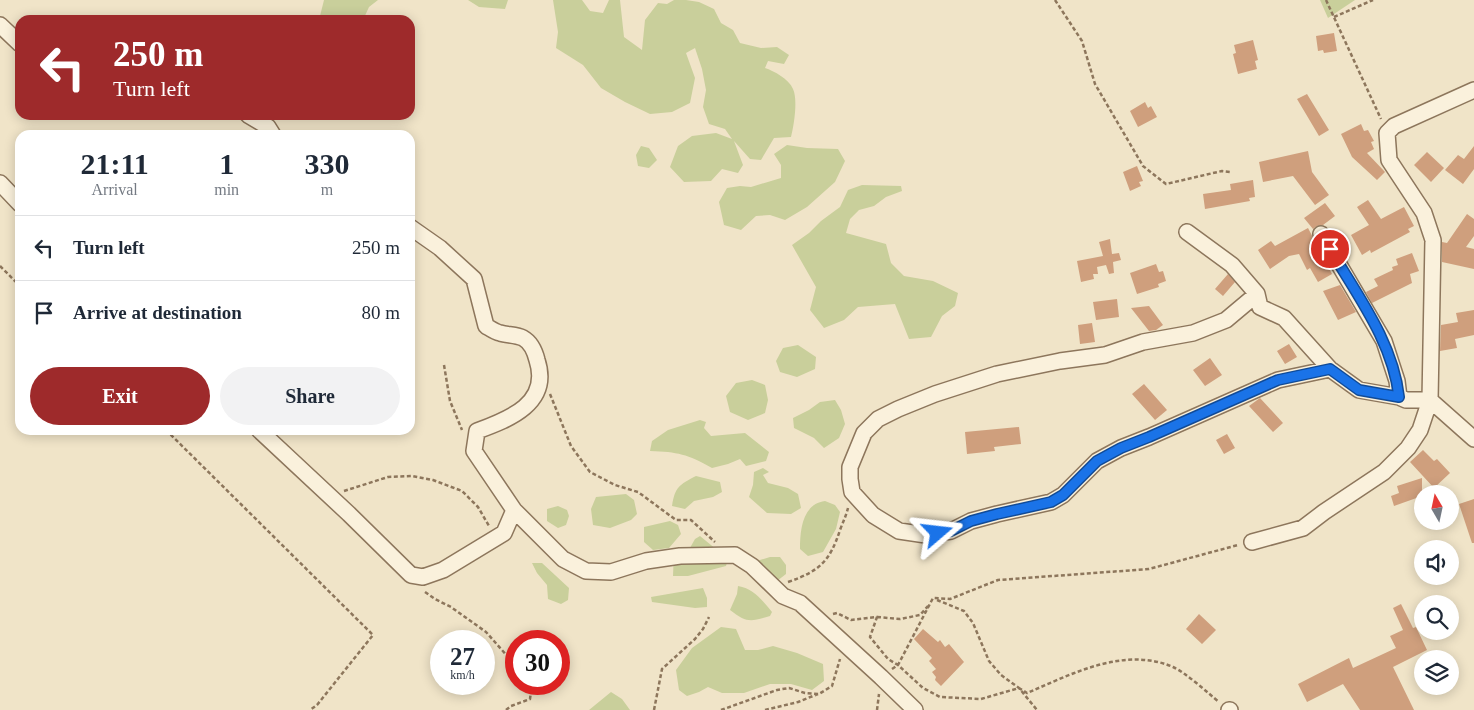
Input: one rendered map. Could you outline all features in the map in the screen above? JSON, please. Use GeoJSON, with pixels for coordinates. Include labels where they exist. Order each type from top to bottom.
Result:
{"type":"FeatureCollection","features":[{"type":"Feature","properties":{"kind":"street"},"geometry":{"type":"LineString","coordinates":[[0,25],[15,39]]}},
{"type":"Feature","properties":{"kind":"street"},"geometry":{"type":"LineString","coordinates":[[1252,542],[1303,528],[1384,472],[1408,448],[1420,430],[1430,400],[1433,240],[1424,213],[1390,160],[1387,133],[1394,126],[1474,90]]}},
{"type":"Feature","properties":{"kind":"street"},"geometry":{"type":"LineString","coordinates":[[256,120],[270,130]]}},
{"type":"Feature","properties":{"kind":"street"},"geometry":{"type":"LineString","coordinates":[[0,183],[15,199]]}},
{"type":"Feature","properties":{"kind":"street"},"geometry":{"type":"LineString","coordinates":[[415,230],[440,248],[474,279],[486,326],[498,332],[523,338],[534,348],[541,372],[537,393],[525,408],[502,422],[477,431],[474,451],[514,510],[563,559],[586,571],[611,572],[646,561],[680,556],[735,555],[752,566],[783,596],[800,604],[915,710]]}},
{"type":"Feature","properties":{"kind":"street"},"geometry":{"type":"LineString","coordinates":[[1187,232],[1232,265],[1257,294],[1260,306],[1284,318],[1330,369],[1359,390],[1406,400],[1430,400],[1474,439]]}},
{"type":"Feature","properties":{"kind":"street"},"geometry":{"type":"LineString","coordinates":[[1321,234],[1384,341],[1397,381],[1399,397]]}},
{"type":"Feature","properties":{"kind":"street"},"geometry":{"type":"LineString","coordinates":[[1257,294],[1226,320],[1193,333],[1143,342],[1105,355],[1060,361],[997,374],[935,394],[898,409],[878,419],[864,434],[850,467],[852,492],[873,516],[899,531],[926,535],[951,531],[971,521],[1051,502],[1063,495],[1097,461],[1121,448],[1278,380],[1330,369]]}},
{"type":"Feature","properties":{"kind":"street"},"geometry":{"type":"LineString","coordinates":[[264,435],[411,575],[420,576],[443,570],[504,533],[514,510]]}},
{"type":"Feature","properties":{"kind":"path"},"geometry":{"type":"LineString","coordinates":[[1055,0],[1082,42],[1095,84],[1143,166],[1166,184],[1222,171],[1230,172]]}},
{"type":"Feature","properties":{"kind":"path"},"geometry":{"type":"LineString","coordinates":[[1326,0],[1387,133]]}},
{"type":"Feature","properties":{"kind":"path"},"geometry":{"type":"LineString","coordinates":[[1334,17],[1373,0]]}},
{"type":"Feature","properties":{"kind":"path"},"geometry":{"type":"LineString","coordinates":[[0,266],[15,281]]}},
{"type":"Feature","properties":{"kind":"path"},"geometry":{"type":"LineString","coordinates":[[444,365],[450,402],[464,436],[474,451]]}},
{"type":"Feature","properties":{"kind":"path"},"geometry":{"type":"LineString","coordinates":[[541,372],[571,446],[590,472],[615,485],[638,492],[676,520],[691,520],[726,555]]}},
{"type":"Feature","properties":{"kind":"path"},"geometry":{"type":"LineString","coordinates":[[171,435],[373,634],[317,705],[310,710]]}},
{"type":"Feature","properties":{"kind":"path"},"geometry":{"type":"LineString","coordinates":[[329,495],[388,477],[412,476],[433,480],[462,491],[478,507],[496,538]]}},
{"type":"Feature","properties":{"kind":"path"},"geometry":{"type":"LineString","coordinates":[[786,583],[806,576],[825,562],[837,541],[846,518],[852,492]]}},
{"type":"Feature","properties":{"kind":"path"},"geometry":{"type":"LineString","coordinates":[[933,598],[950,599],[998,580],[1149,569],[1252,542]]}},
{"type":"Feature","properties":{"kind":"path"},"geometry":{"type":"LineString","coordinates":[[420,576],[422,589],[486,632],[505,654]]}},
{"type":"Feature","properties":{"kind":"path"},"geometry":{"type":"LineString","coordinates":[[829,614],[837,614],[851,620],[877,617],[900,619],[920,615],[933,598]]}},
{"type":"Feature","properties":{"kind":"path"},"geometry":{"type":"LineString","coordinates":[[877,710],[881,677],[898,665],[933,598]]}},
{"type":"Feature","properties":{"kind":"path"},"geometry":{"type":"LineString","coordinates":[[933,598],[964,611],[973,623],[989,661],[1001,675],[1027,694],[1080,670],[1104,663],[1152,661],[1175,668],[1230,710]]}},
{"type":"Feature","properties":{"kind":"path"},"geometry":{"type":"LineString","coordinates":[[654,710],[662,670],[695,639],[709,617]]}},
{"type":"Feature","properties":{"kind":"path"},"geometry":{"type":"LineString","coordinates":[[877,617],[870,637],[888,659],[898,665],[923,688],[940,697],[981,699],[1020,688]]}},
{"type":"Feature","properties":{"kind":"path"},"geometry":{"type":"LineString","coordinates":[[765,710],[798,702],[819,694],[832,686],[844,643]]}},
{"type":"Feature","properties":{"kind":"path"},"geometry":{"type":"LineString","coordinates":[[720,710],[777,690],[789,688],[805,693],[819,694]]}},
{"type":"Feature","properties":{"kind":"path"},"geometry":{"type":"LineString","coordinates":[[1020,688],[1037,710]]}},
{"type":"Feature","properties":{"kind":"path"},"geometry":{"type":"LineString","coordinates":[[506,710],[530,698],[530,695]]}},
{"type":"Feature","properties":{"kind":"green space"},"geometry":{"type":"Polygon","coordinates":[[[324,0],[378,0],[369,7],[365,15],[320,15],[324,0]]]}},
{"type":"Feature","properties":{"kind":"green space"},"geometry":{"type":"Polygon","coordinates":[[[468,0],[508,0],[505,9],[479,7],[468,0]]]}},
{"type":"Feature","properties":{"kind":"green space"},"geometry":{"type":"Polygon","coordinates":[[[553,0],[582,0],[590,11],[603,13],[609,0],[620,0],[624,37],[642,50],[645,20],[658,3],[667,4],[674,0],[686,0],[699,2],[714,9],[721,23],[733,30],[740,43],[761,48],[777,47],[789,55],[784,64],[768,61],[765,68],[785,79],[793,89],[795,106],[791,137],[774,138],[761,160],[750,159],[734,141],[743,165],[738,173],[722,169],[711,181],[684,182],[670,167],[678,146],[692,136],[716,133],[732,139],[725,129],[709,124],[703,107],[706,90],[695,48],[686,53],[695,78],[690,103],[672,112],[650,114],[601,88],[583,65],[556,48],[558,32],[553,0]]]}},
{"type":"Feature","properties":{"kind":"green space"},"geometry":{"type":"Polygon","coordinates":[[[1320,0],[1355,0],[1328,18],[1320,0]]]}},
{"type":"Feature","properties":{"kind":"green space"},"geometry":{"type":"Polygon","coordinates":[[[787,145],[838,149],[845,161],[835,182],[807,207],[785,220],[770,215],[756,216],[741,230],[724,225],[719,202],[727,188],[751,187],[781,178],[781,165],[774,154],[787,145]]]}},
{"type":"Feature","properties":{"kind":"green space"},"geometry":{"type":"Polygon","coordinates":[[[641,146],[649,148],[657,160],[649,168],[638,166],[636,155],[641,146]]]}},
{"type":"Feature","properties":{"kind":"green space"},"geometry":{"type":"Polygon","coordinates":[[[862,185],[901,186],[902,191],[886,197],[874,206],[859,210],[850,219],[846,233],[886,244],[891,263],[904,276],[933,281],[958,293],[955,306],[942,316],[931,337],[909,339],[895,304],[858,307],[844,320],[824,328],[810,310],[816,287],[792,245],[840,207],[848,190],[862,185]]]}},
{"type":"Feature","properties":{"kind":"green space"},"geometry":{"type":"Polygon","coordinates":[[[798,345],[816,357],[815,369],[797,377],[780,372],[776,361],[783,348],[798,345]]]}},
{"type":"Feature","properties":{"kind":"green space"},"geometry":{"type":"Polygon","coordinates":[[[752,380],[765,385],[768,400],[765,413],[748,420],[730,412],[726,396],[736,383],[752,380]]]}},
{"type":"Feature","properties":{"kind":"green space"},"geometry":{"type":"Polygon","coordinates":[[[835,400],[841,410],[845,424],[839,438],[824,448],[814,438],[794,428],[793,418],[820,402],[835,400]]]}},
{"type":"Feature","properties":{"kind":"green space"},"geometry":{"type":"Polygon","coordinates":[[[700,420],[706,422],[704,428],[711,436],[745,433],[769,452],[766,461],[746,466],[740,459],[712,468],[682,455],[650,451],[652,441],[668,430],[700,420]]]}},
{"type":"Feature","properties":{"kind":"green space"},"geometry":{"type":"Polygon","coordinates":[[[763,468],[769,472],[763,475],[768,483],[788,488],[798,494],[801,508],[791,514],[767,513],[749,497],[753,485],[754,472],[763,468]]]}},
{"type":"Feature","properties":{"kind":"green space"},"geometry":{"type":"Polygon","coordinates":[[[696,476],[720,482],[722,492],[713,497],[694,501],[685,509],[672,506],[679,487],[696,476]]]}},
{"type":"Feature","properties":{"kind":"green space"},"geometry":{"type":"Polygon","coordinates":[[[626,494],[634,500],[637,514],[631,520],[610,528],[593,525],[591,509],[596,497],[626,494]]]}},
{"type":"Feature","properties":{"kind":"green space"},"geometry":{"type":"Polygon","coordinates":[[[825,501],[835,505],[840,512],[836,529],[823,552],[808,556],[800,549],[804,519],[811,507],[825,501]]]}},
{"type":"Feature","properties":{"kind":"green space"},"geometry":{"type":"Polygon","coordinates":[[[558,506],[567,510],[569,516],[566,525],[558,528],[547,521],[547,509],[558,506]]]}},
{"type":"Feature","properties":{"kind":"green space"},"geometry":{"type":"Polygon","coordinates":[[[670,521],[678,525],[681,534],[669,548],[653,550],[644,542],[644,527],[670,521]]]}},
{"type":"Feature","properties":{"kind":"green space"},"geometry":{"type":"Polygon","coordinates":[[[700,536],[728,559],[726,566],[688,576],[673,576],[674,551],[686,555],[695,539],[700,536]]]}},
{"type":"Feature","properties":{"kind":"green space"},"geometry":{"type":"Polygon","coordinates":[[[770,557],[780,557],[786,565],[786,574],[777,581],[750,563],[770,557]]]}},
{"type":"Feature","properties":{"kind":"green space"},"geometry":{"type":"Polygon","coordinates":[[[532,563],[542,563],[569,588],[568,600],[561,604],[548,599],[547,585],[537,573],[532,563]]]}},
{"type":"Feature","properties":{"kind":"green space"},"geometry":{"type":"Polygon","coordinates":[[[738,586],[744,587],[757,595],[772,612],[770,616],[749,620],[730,610],[737,594],[738,586]]]}},
{"type":"Feature","properties":{"kind":"green space"},"geometry":{"type":"Polygon","coordinates":[[[703,588],[707,598],[707,607],[695,608],[652,602],[651,597],[703,588]]]}},
{"type":"Feature","properties":{"kind":"green space"},"geometry":{"type":"Polygon","coordinates":[[[721,627],[736,629],[745,650],[758,650],[773,646],[797,653],[823,664],[824,681],[812,690],[791,684],[770,684],[744,693],[722,693],[708,687],[687,696],[679,690],[676,670],[692,648],[721,627]]]}},
{"type":"Feature","properties":{"kind":"green space"},"geometry":{"type":"Polygon","coordinates":[[[611,692],[622,699],[630,710],[589,710],[611,692]]]}},
{"type":"Feature","properties":{"kind":"building"},"geometry":{"type":"Polygon","coordinates":[[[1334,33],[1337,51],[1324,53],[1323,50],[1318,51],[1316,36],[1334,33]]]}},
{"type":"Feature","properties":{"kind":"building"},"geometry":{"type":"Polygon","coordinates":[[[1253,40],[1258,60],[1255,61],[1257,69],[1238,74],[1233,54],[1236,53],[1234,45],[1253,40]]]}},
{"type":"Feature","properties":{"kind":"building"},"geometry":{"type":"Polygon","coordinates":[[[1307,94],[1329,130],[1319,136],[1297,99],[1307,94]]]}},
{"type":"Feature","properties":{"kind":"building"},"geometry":{"type":"Polygon","coordinates":[[[1145,102],[1148,108],[1151,106],[1157,117],[1138,127],[1130,111],[1145,102]]]}},
{"type":"Feature","properties":{"kind":"building"},"geometry":{"type":"Polygon","coordinates":[[[1361,124],[1364,131],[1368,130],[1374,141],[1371,142],[1374,149],[1367,153],[1385,172],[1377,180],[1352,157],[1341,134],[1361,124]]]}},
{"type":"Feature","properties":{"kind":"building"},"geometry":{"type":"Polygon","coordinates":[[[1474,146],[1474,169],[1463,184],[1445,170],[1458,155],[1464,159],[1474,146]]]}},
{"type":"Feature","properties":{"kind":"building"},"geometry":{"type":"Polygon","coordinates":[[[1308,151],[1312,172],[1329,195],[1315,205],[1293,176],[1263,182],[1259,162],[1308,151]]]}},
{"type":"Feature","properties":{"kind":"building"},"geometry":{"type":"Polygon","coordinates":[[[1427,152],[1444,168],[1431,182],[1414,165],[1427,152]]]}},
{"type":"Feature","properties":{"kind":"building"},"geometry":{"type":"Polygon","coordinates":[[[1137,166],[1143,181],[1139,182],[1141,186],[1130,191],[1123,172],[1137,166]]]}},
{"type":"Feature","properties":{"kind":"building"},"geometry":{"type":"Polygon","coordinates":[[[1253,180],[1255,197],[1249,198],[1250,201],[1205,209],[1203,194],[1231,190],[1230,184],[1253,180]]]}},
{"type":"Feature","properties":{"kind":"building"},"geometry":{"type":"Polygon","coordinates":[[[1368,200],[1381,219],[1404,207],[1414,226],[1408,229],[1410,232],[1371,253],[1370,250],[1362,255],[1351,235],[1369,225],[1357,207],[1368,200]]]}},
{"type":"Feature","properties":{"kind":"building"},"geometry":{"type":"Polygon","coordinates":[[[1325,203],[1335,216],[1323,225],[1313,229],[1304,218],[1325,203]]]}},
{"type":"Feature","properties":{"kind":"building"},"geometry":{"type":"Polygon","coordinates":[[[1467,214],[1474,219],[1474,236],[1466,247],[1474,249],[1474,269],[1442,262],[1442,242],[1447,243],[1467,214]]]}},
{"type":"Feature","properties":{"kind":"building"},"geometry":{"type":"Polygon","coordinates":[[[1308,228],[1332,274],[1318,282],[1310,268],[1307,270],[1299,254],[1289,256],[1270,269],[1258,250],[1271,241],[1275,246],[1308,228]]]}},
{"type":"Feature","properties":{"kind":"building"},"geometry":{"type":"Polygon","coordinates":[[[1110,239],[1112,254],[1119,253],[1121,260],[1113,262],[1114,273],[1109,274],[1106,265],[1097,267],[1098,274],[1093,274],[1094,279],[1081,282],[1077,261],[1103,256],[1099,242],[1110,239]]]}},
{"type":"Feature","properties":{"kind":"building"},"geometry":{"type":"Polygon","coordinates":[[[1412,253],[1419,271],[1410,274],[1412,283],[1372,303],[1366,292],[1378,286],[1374,279],[1393,270],[1392,267],[1398,265],[1396,259],[1412,253]]]}},
{"type":"Feature","properties":{"kind":"building"},"geometry":{"type":"Polygon","coordinates":[[[1156,264],[1159,272],[1163,271],[1166,281],[1158,284],[1159,287],[1137,294],[1130,273],[1156,264]]]}},
{"type":"Feature","properties":{"kind":"building"},"geometry":{"type":"Polygon","coordinates":[[[1228,274],[1235,282],[1223,296],[1215,289],[1228,274]]]}},
{"type":"Feature","properties":{"kind":"building"},"geometry":{"type":"Polygon","coordinates":[[[1340,285],[1356,312],[1338,320],[1323,291],[1340,285]]]}},
{"type":"Feature","properties":{"kind":"building"},"geometry":{"type":"Polygon","coordinates":[[[1117,299],[1119,317],[1096,320],[1093,302],[1117,299]]]}},
{"type":"Feature","properties":{"kind":"building"},"geometry":{"type":"Polygon","coordinates":[[[1149,306],[1163,325],[1156,330],[1149,331],[1131,308],[1149,306]]]}},
{"type":"Feature","properties":{"kind":"building"},"geometry":{"type":"Polygon","coordinates":[[[1474,310],[1474,335],[1455,339],[1457,348],[1440,351],[1441,325],[1458,322],[1456,313],[1474,310]]]}},
{"type":"Feature","properties":{"kind":"building"},"geometry":{"type":"Polygon","coordinates":[[[1092,323],[1095,342],[1080,344],[1078,325],[1092,323]]]}},
{"type":"Feature","properties":{"kind":"building"},"geometry":{"type":"Polygon","coordinates":[[[1289,344],[1297,357],[1285,364],[1277,351],[1289,344]]]}},
{"type":"Feature","properties":{"kind":"building"},"geometry":{"type":"Polygon","coordinates":[[[1210,358],[1222,375],[1205,386],[1193,370],[1210,358]]]}},
{"type":"Feature","properties":{"kind":"building"},"geometry":{"type":"Polygon","coordinates":[[[1144,384],[1167,410],[1155,420],[1132,394],[1144,384]]]}},
{"type":"Feature","properties":{"kind":"building"},"geometry":{"type":"Polygon","coordinates":[[[1260,398],[1283,423],[1273,432],[1249,406],[1260,398]]]}},
{"type":"Feature","properties":{"kind":"building"},"geometry":{"type":"Polygon","coordinates":[[[1019,427],[1021,444],[994,447],[995,451],[967,454],[965,432],[1019,427]]]}},
{"type":"Feature","properties":{"kind":"building"},"geometry":{"type":"Polygon","coordinates":[[[1227,434],[1235,448],[1224,454],[1216,440],[1227,434]]]}},
{"type":"Feature","properties":{"kind":"building"},"geometry":{"type":"Polygon","coordinates":[[[1423,450],[1434,461],[1437,459],[1450,473],[1437,485],[1431,485],[1410,462],[1423,450]]]}},
{"type":"Feature","properties":{"kind":"building"},"geometry":{"type":"Polygon","coordinates":[[[1422,478],[1422,485],[1414,485],[1414,499],[1394,506],[1391,496],[1399,493],[1397,486],[1422,478]]]}},
{"type":"Feature","properties":{"kind":"building"},"geometry":{"type":"Polygon","coordinates":[[[1474,499],[1474,543],[1472,543],[1459,504],[1474,499]]]}},
{"type":"Feature","properties":{"kind":"building"},"geometry":{"type":"Polygon","coordinates":[[[1401,604],[1414,628],[1414,640],[1422,640],[1427,650],[1414,650],[1414,656],[1393,667],[1414,710],[1360,710],[1343,684],[1307,702],[1298,684],[1349,658],[1353,668],[1396,648],[1390,636],[1403,630],[1393,608],[1401,604]]]}},
{"type":"Feature","properties":{"kind":"building"},"geometry":{"type":"Polygon","coordinates":[[[1199,614],[1216,630],[1202,644],[1186,629],[1199,614]]]}},
{"type":"Feature","properties":{"kind":"building"},"geometry":{"type":"Polygon","coordinates":[[[923,629],[938,642],[940,640],[945,647],[949,644],[964,662],[941,686],[935,680],[936,677],[932,672],[936,669],[929,661],[932,658],[914,639],[923,629]]]}},
{"type":"Feature","properties":{"kind":"route"},"geometry":{"type":"LineString","coordinates":[[938,533],[951,531],[971,521],[1051,502],[1063,495],[1097,461],[1121,448],[1278,380],[1330,369],[1359,390],[1399,397],[1397,381],[1384,341],[1330,249]]}}]}
